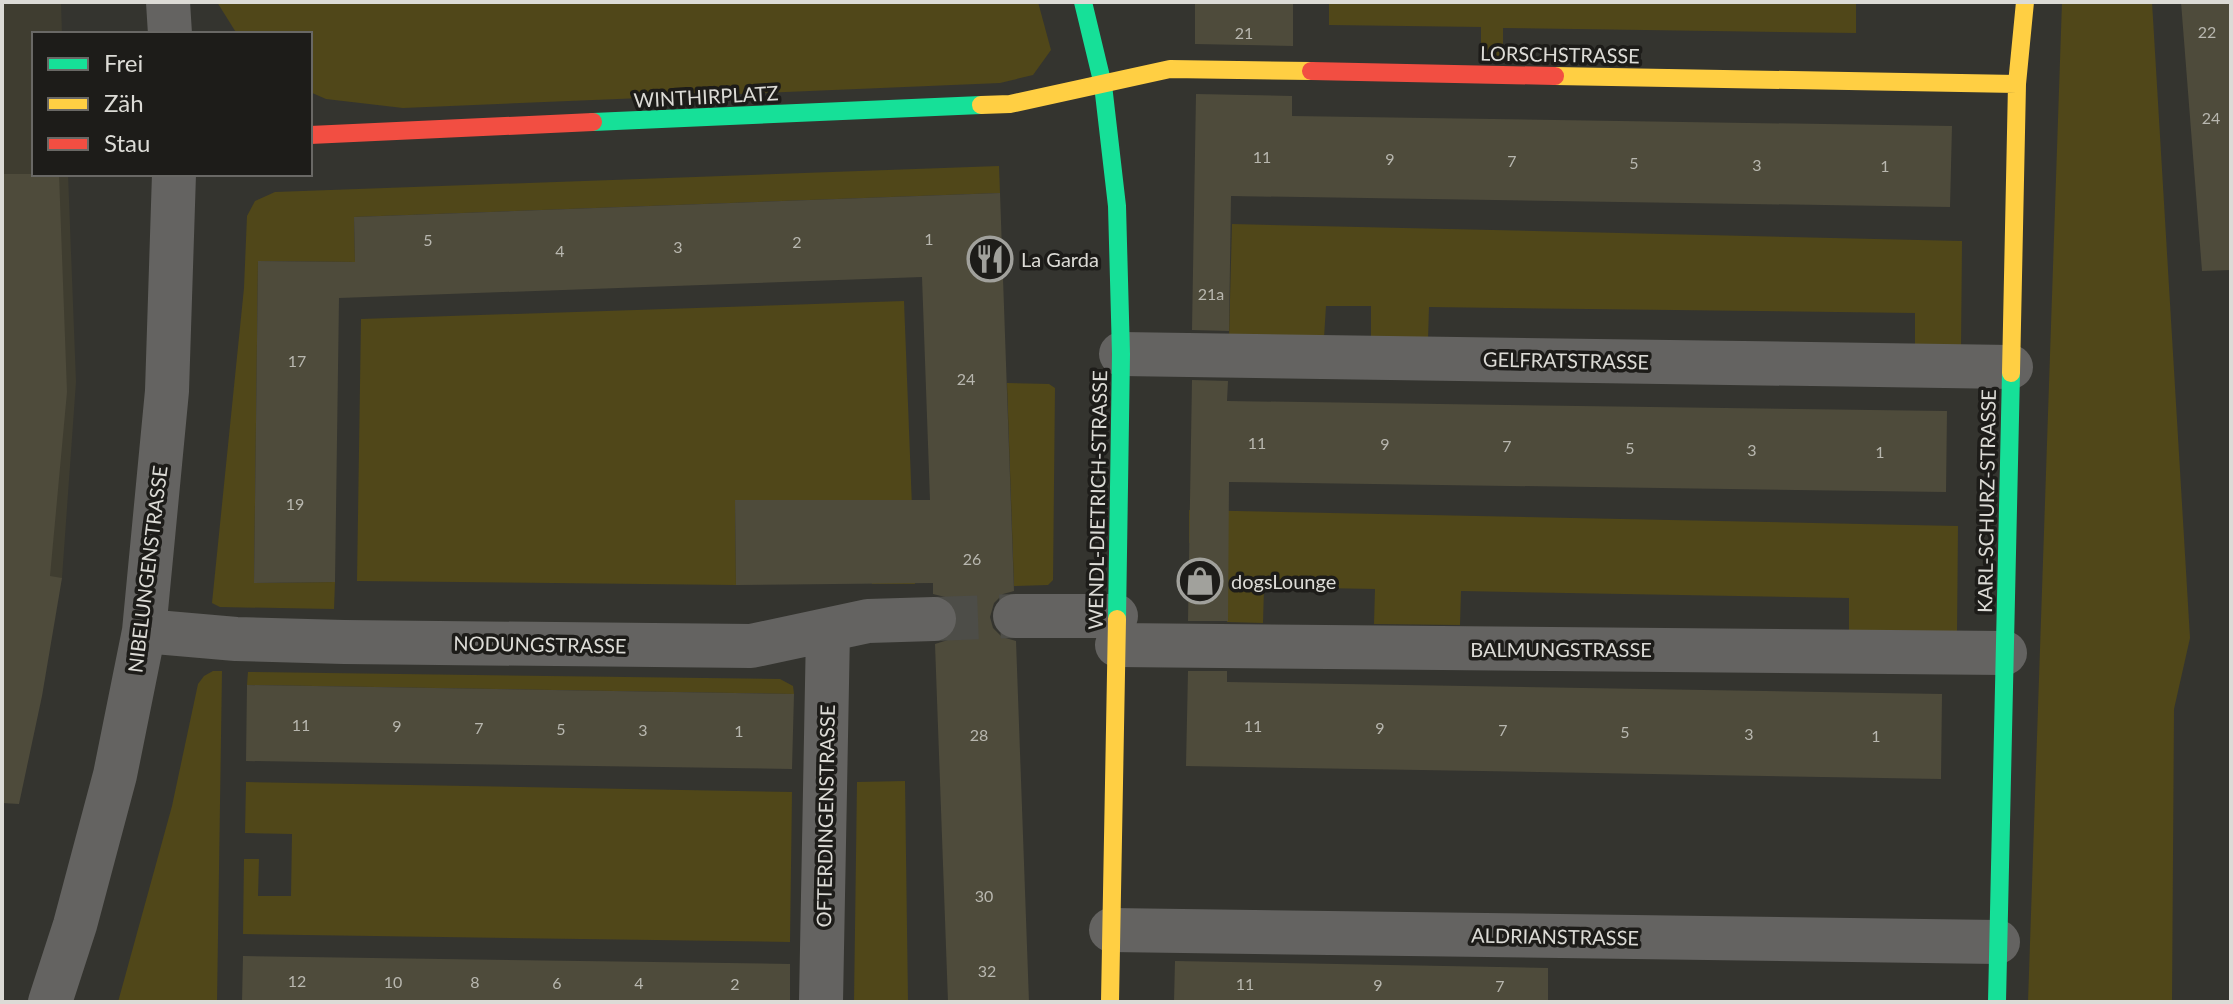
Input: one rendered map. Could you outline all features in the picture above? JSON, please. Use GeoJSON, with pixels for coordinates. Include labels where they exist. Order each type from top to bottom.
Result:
{"type":"FeatureCollection","features":[{"type":"Feature","properties":{"kind":"street"},"geometry":{"type":"LineString","coordinates":[[168,2],[170,32]]}},
{"type":"Feature","properties":{"kind":"street","name":"WENDL-DIETRICH-STRASSE"},"geometry":{"type":"LineString","coordinates":[[1083,2],[1103,85],[1117,206],[1121,354],[1110,1002]]}},
{"type":"Feature","properties":{"kind":"street","name":"KARL-SCHURZ-STRASSE"},"geometry":{"type":"LineString","coordinates":[[1997,1002],[2017,84],[2025,2]]}},
{"type":"Feature","properties":{"kind":"street","name":"LORSCHSTRASSE"},"geometry":{"type":"LineString","coordinates":[[1103,85],[1170,69],[2017,84]]}},
{"type":"Feature","properties":{"kind":"street","name":"WINTHIRPLATZ"},"geometry":{"type":"LineString","coordinates":[[312,135],[1010,104],[1103,85]]}},
{"type":"Feature","properties":{"kind":"street","name":"NIBELUNGENSTRASSE"},"geometry":{"type":"LineString","coordinates":[[50,1002],[75,925],[115,775],[144,631],[167,391],[174,176]]}},
{"type":"Feature","properties":{"kind":"street","name":"GELFRATSTRASSE"},"geometry":{"type":"LineString","coordinates":[[1121,354],[2011,367]]}},
{"type":"Feature","properties":{"kind":"street"},"geometry":{"type":"LineString","coordinates":[[1015,616],[1116,630]]}},
{"type":"Feature","properties":{"kind":"street","name":"NODUNGSTRASSE"},"geometry":{"type":"LineString","coordinates":[[144,631],[236,639],[344,642],[751,646],[868,621],[934,619]]}},
{"type":"Feature","properties":{"kind":"street","name":"BALMUNGSTRASSE"},"geometry":{"type":"LineString","coordinates":[[1116,630],[2005,653]]}},
{"type":"Feature","properties":{"kind":"street","name":"OFTERDINGENSTRASSE"},"geometry":{"type":"LineString","coordinates":[[821,1002],[828,631]]}},
{"type":"Feature","properties":{"kind":"street","name":"ALDRIANSTRASSE"},"geometry":{"type":"LineString","coordinates":[[1111,930],[1998,942]]}},
{"type":"Feature","properties":{"kind":"shaded area"},"geometry":{"type":"Polygon","coordinates":[[[2,2],[61,2],[62,32],[32,32],[32,176],[68,176],[76,382],[62,578],[2,688],[2,2]]]}},
{"type":"Feature","properties":{"kind":"shaded area"},"geometry":{"type":"Polygon","coordinates":[[[217,2],[1038,2],[1051,50],[1033,75],[1000,83],[403,108],[326,99],[312,93],[312,32],[236,32],[217,2]]]}},
{"type":"Feature","properties":{"kind":"shaded area"},"geometry":{"type":"Polygon","coordinates":[[[1329,2],[1856,2],[1856,33],[1503,28],[1503,59],[1481,59],[1481,27],[1329,25],[1329,2]]]}},
{"type":"Feature","properties":{"kind":"shaded area"},"geometry":{"type":"Polygon","coordinates":[[[2062,2],[2152,2],[2190,638],[2174,709],[2172,1002],[2028,1002],[2062,2]]]}},
{"type":"Feature","properties":{"kind":"shaded area"},"geometry":{"type":"Polygon","coordinates":[[[999,166],[1000,193],[354,217],[355,262],[258,261],[254,583],[335,582],[334,609],[220,607],[212,603],[244,288],[247,216],[255,201],[275,192],[999,166]]]}},
{"type":"Feature","properties":{"kind":"shaded area"},"geometry":{"type":"Polygon","coordinates":[[[1232,224],[1962,241],[1961,348],[1915,347],[1915,313],[1429,307],[1428,340],[1371,339],[1371,306],[1326,306],[1324,338],[1229,337],[1232,224]]]}},
{"type":"Feature","properties":{"kind":"shaded area"},"geometry":{"type":"Polygon","coordinates":[[[904,301],[915,584],[872,584],[871,501],[735,501],[736,585],[357,581],[361,319],[904,301]]]}},
{"type":"Feature","properties":{"kind":"shaded area"},"geometry":{"type":"Polygon","coordinates":[[[1007,383],[1049,384],[1055,388],[1053,580],[1048,585],[1014,586],[1007,383]]]}},
{"type":"Feature","properties":{"kind":"shaded area"},"geometry":{"type":"Polygon","coordinates":[[[1189,510],[1958,526],[1957,633],[1849,631],[1849,598],[1461,591],[1460,625],[1374,624],[1375,589],[1264,587],[1263,623],[1227,622],[1228,544],[1189,543],[1189,510]]]}},
{"type":"Feature","properties":{"kind":"shaded area"},"geometry":{"type":"Polygon","coordinates":[[[213,671],[222,671],[217,1002],[118,1002],[172,806],[198,684],[213,671]]]}},
{"type":"Feature","properties":{"kind":"shaded area"},"geometry":{"type":"Polygon","coordinates":[[[248,672],[780,679],[793,686],[794,694],[247,685],[248,672]]]}},
{"type":"Feature","properties":{"kind":"shaded area"},"geometry":{"type":"Polygon","coordinates":[[[905,781],[908,1002],[854,1002],[857,782],[905,781]]]}},
{"type":"Feature","properties":{"kind":"shaded area"},"geometry":{"type":"Polygon","coordinates":[[[246,782],[792,792],[790,942],[243,934],[244,859],[259,859],[258,896],[291,896],[292,834],[245,833],[246,782]]]}},
{"type":"Feature","properties":{"kind":"building"},"geometry":{"type":"Polygon","coordinates":[[[1195,2],[1293,2],[1293,46],[1195,44],[1195,2]]]}},
{"type":"Feature","properties":{"kind":"building"},"geometry":{"type":"Polygon","coordinates":[[[2181,2],[2231,2],[2231,270],[2202,271],[2181,2]]]}},
{"type":"Feature","properties":{"kind":"building"},"geometry":{"type":"Polygon","coordinates":[[[1196,94],[1292,96],[1292,116],[1952,126],[1950,207],[1231,196],[1229,331],[1192,330],[1196,94]]]}},
{"type":"Feature","properties":{"kind":"building"},"geometry":{"type":"Polygon","coordinates":[[[2,174],[32,174],[59,176],[67,392],[50,576],[62,578],[42,696],[19,804],[2,803],[2,174]]]}},
{"type":"Feature","properties":{"kind":"building"},"geometry":{"type":"Polygon","coordinates":[[[1000,193],[1014,591],[1003,594],[994,603],[990,617],[993,628],[1002,637],[1016,641],[1029,1002],[948,1002],[935,644],[948,640],[956,630],[959,617],[955,605],[945,597],[933,594],[933,583],[736,585],[735,500],[930,500],[922,277],[339,298],[335,582],[254,583],[258,261],[355,262],[354,217],[1000,193]]]}},
{"type":"Feature","properties":{"kind":"building"},"geometry":{"type":"Polygon","coordinates":[[[1192,380],[1228,381],[1227,401],[1947,411],[1946,492],[1229,482],[1228,621],[1188,621],[1192,380]]]}},
{"type":"Feature","properties":{"kind":"building"},"geometry":{"type":"Polygon","coordinates":[[[1188,671],[1227,671],[1227,682],[1942,694],[1941,779],[1186,766],[1188,671]]]}},
{"type":"Feature","properties":{"kind":"building"},"geometry":{"type":"Polygon","coordinates":[[[247,685],[794,694],[792,769],[246,761],[247,685]]]}},
{"type":"Feature","properties":{"kind":"building"},"geometry":{"type":"Polygon","coordinates":[[[243,956],[790,964],[790,1002],[242,1002],[243,956]]]}},
{"type":"Feature","properties":{"kind":"building"},"geometry":{"type":"Polygon","coordinates":[[[1175,961],[1548,968],[1548,1002],[1174,1002],[1175,961]]]}},
{"type":"Feature","properties":{"kind":"tunnel"},"geometry":{"type":"LineString","coordinates":[[934,619],[1015,616]]}},
{"type":"Feature","properties":{"kind":"traffic: fast"},"geometry":{"type":"LineString","coordinates":[[1083,2],[1103,85],[1117,206],[1121,354],[1117,619]]}},
{"type":"Feature","properties":{"kind":"traffic: fast"},"geometry":{"type":"LineString","coordinates":[[593,122],[981,105]]}},
{"type":"Feature","properties":{"kind":"traffic: fast"},"geometry":{"type":"LineString","coordinates":[[1997,1002],[2011,373]]}},
{"type":"Feature","properties":{"kind":"traffic: slow"},"geometry":{"type":"LineString","coordinates":[[2011,373],[2017,84],[2025,2]]}},
{"type":"Feature","properties":{"kind":"traffic: slow"},"geometry":{"type":"LineString","coordinates":[[981,105],[1010,104],[1170,69],[1311,71]]}},
{"type":"Feature","properties":{"kind":"traffic: slow"},"geometry":{"type":"LineString","coordinates":[[1555,76],[2017,84]]}},
{"type":"Feature","properties":{"kind":"traffic: slow"},"geometry":{"type":"LineString","coordinates":[[1110,1002],[1117,619]]}},
{"type":"Feature","properties":{"kind":"traffic: jam"},"geometry":{"type":"LineString","coordinates":[[1311,71],[1555,76]]}},
{"type":"Feature","properties":{"kind":"traffic: jam"},"geometry":{"type":"LineString","coordinates":[[312,135],[593,122]]}},
{"type":"Feature","properties":{"kind":"place","name":"La Garda"},"geometry":{"type":"Point","coordinates":[990,259]}},
{"type":"Feature","properties":{"kind":"place","name":"dogsLounge"},"geometry":{"type":"Point","coordinates":[1200,581]}}]}
